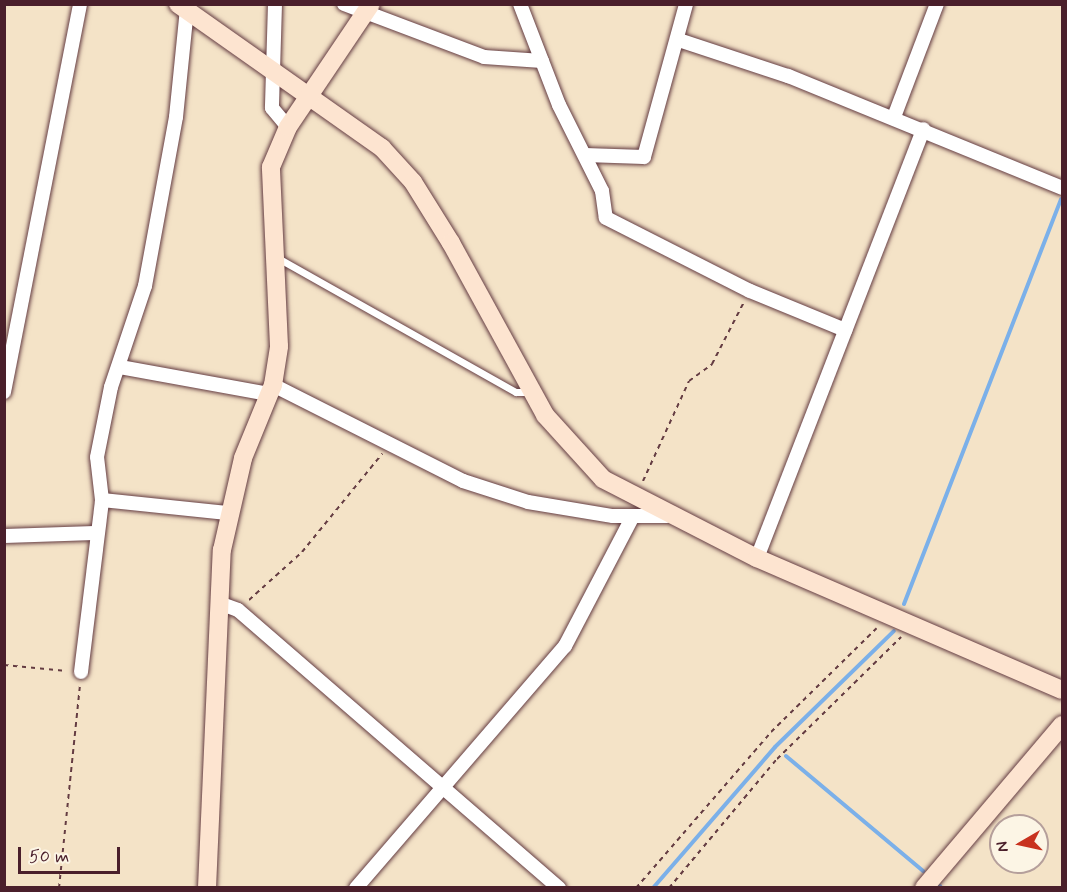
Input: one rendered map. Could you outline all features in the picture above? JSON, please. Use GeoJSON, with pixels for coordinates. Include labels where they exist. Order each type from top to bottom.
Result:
{"type":"FeatureCollection","features":[{"type":"Feature","properties":{"kind":"street"},"geometry":{"type":"LineString","coordinates":[[4,392],[80,4]]}},
{"type":"Feature","properties":{"kind":"street"},"geometry":{"type":"LineString","coordinates":[[275,4],[271,66],[272,108],[288,127]]}},
{"type":"Feature","properties":{"kind":"street"},"geometry":{"type":"LineString","coordinates":[[344,4],[368,8],[484,57],[542,61]]}},
{"type":"Feature","properties":{"kind":"street"},"geometry":{"type":"LineString","coordinates":[[520,4],[542,61],[602,191],[606,218],[750,291],[845,330]]}},
{"type":"Feature","properties":{"kind":"street"},"geometry":{"type":"LineString","coordinates":[[585,155],[644,157],[679,40],[686,4]]}},
{"type":"Feature","properties":{"kind":"street"},"geometry":{"type":"LineString","coordinates":[[894,117],[937,4]]}},
{"type":"Feature","properties":{"kind":"street"},"geometry":{"type":"LineString","coordinates":[[182,7],[314,96],[382,148],[413,182],[532,392],[572,450],[635,498],[667,516],[757,558],[893,613],[913,625],[1062,690]]}},
{"type":"Feature","properties":{"kind":"street"},"geometry":{"type":"LineString","coordinates":[[81,672],[95,533],[102,500],[97,457],[155,238],[176,117],[182,7]]}},
{"type":"Feature","properties":{"kind":"street"},"geometry":{"type":"LineString","coordinates":[[207,888],[219,603],[227,513],[271,389],[279,346],[271,167],[288,127],[314,96],[368,8]]}},
{"type":"Feature","properties":{"kind":"street"},"geometry":{"type":"LineString","coordinates":[[679,40],[894,117],[1062,188]]}},
{"type":"Feature","properties":{"kind":"street"},"geometry":{"type":"LineString","coordinates":[[757,558],[923,129]]}},
{"type":"Feature","properties":{"kind":"street"},"geometry":{"type":"LineString","coordinates":[[120,367],[271,389],[390,444],[463,481],[528,502],[632,518],[667,516]]}},
{"type":"Feature","properties":{"kind":"street"},"geometry":{"type":"LineString","coordinates":[[102,500],[227,513]]}},
{"type":"Feature","properties":{"kind":"street"},"geometry":{"type":"LineString","coordinates":[[357,888],[565,645],[632,518]]}},
{"type":"Feature","properties":{"kind":"street"},"geometry":{"type":"LineString","coordinates":[[4,536],[95,533]]}},
{"type":"Feature","properties":{"kind":"street"},"geometry":{"type":"LineString","coordinates":[[219,603],[238,610],[559,888]]}},
{"type":"Feature","properties":{"kind":"street"},"geometry":{"type":"LineString","coordinates":[[924,887],[1062,725]]}},
{"type":"Feature","properties":{"kind":"lane"},"geometry":{"type":"LineString","coordinates":[[274,255],[516,392],[532,392]]}},
{"type":"Feature","properties":{"kind":"path"},"geometry":{"type":"LineString","coordinates":[[635,498],[689,381],[712,364],[750,291]]}},
{"type":"Feature","properties":{"kind":"path"},"geometry":{"type":"LineString","coordinates":[[238,610],[302,552],[390,444]]}},
{"type":"Feature","properties":{"kind":"path"},"geometry":{"type":"LineString","coordinates":[[636,888],[771,732],[893,613]]}},
{"type":"Feature","properties":{"kind":"path"},"geometry":{"type":"LineString","coordinates":[[669,888],[777,759],[913,625]]}},
{"type":"Feature","properties":{"kind":"path"},"geometry":{"type":"LineString","coordinates":[[4,665],[81,672],[59,888]]}},
{"type":"Feature","properties":{"kind":"waterway"},"geometry":{"type":"LineString","coordinates":[[904,604],[1061,199]]}},
{"type":"Feature","properties":{"kind":"waterway"},"geometry":{"type":"LineString","coordinates":[[653,888],[775,747],[894,631]]}},
{"type":"Feature","properties":{"kind":"waterway"},"geometry":{"type":"LineString","coordinates":[[786,756],[923,871]]}}]}
